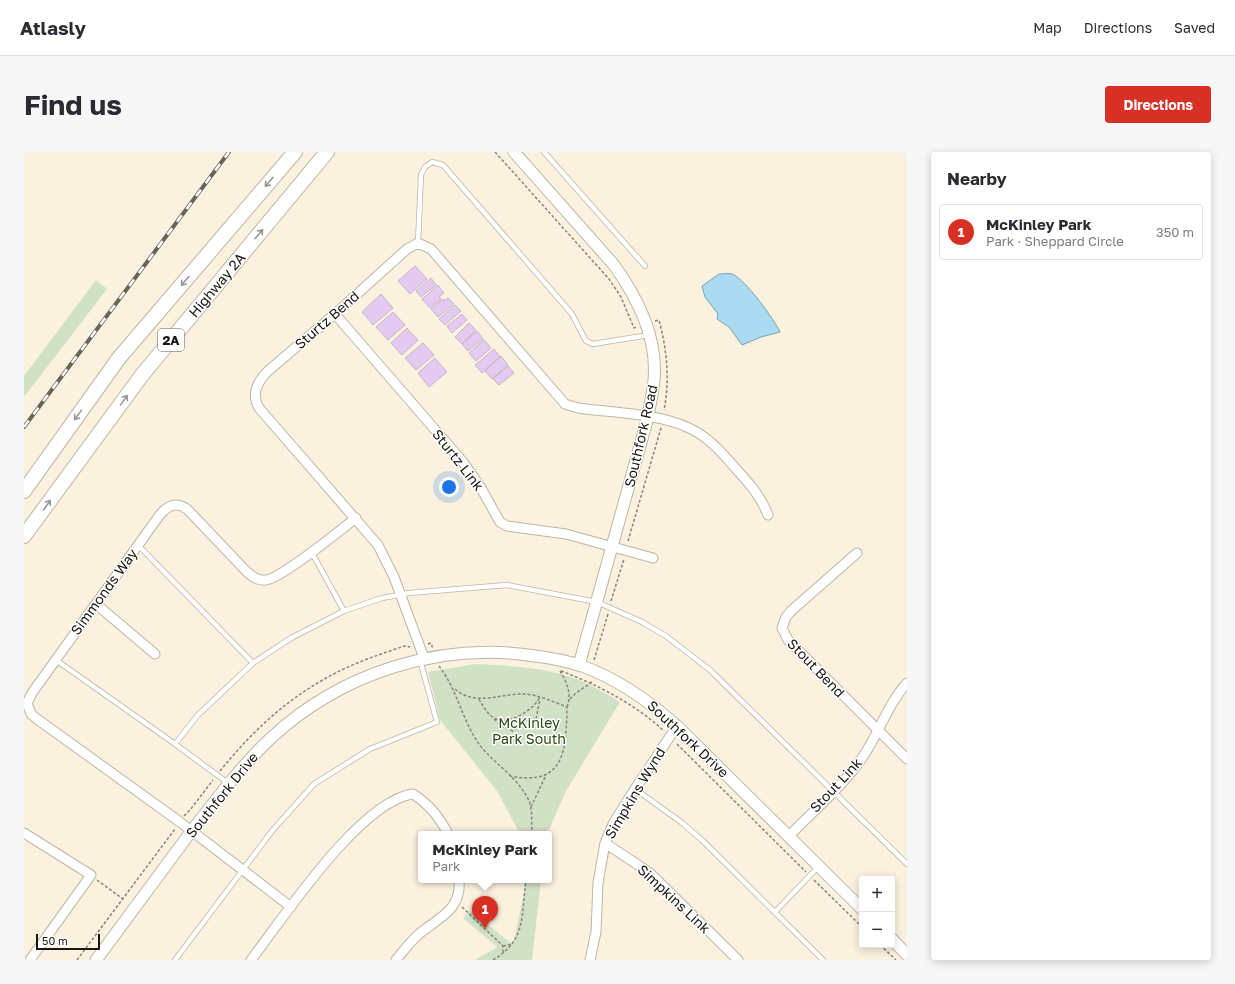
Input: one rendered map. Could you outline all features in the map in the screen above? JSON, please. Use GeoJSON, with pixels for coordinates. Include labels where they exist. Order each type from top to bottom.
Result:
{"type":"FeatureCollection","features":[{"type":"Feature","properties":{"kind":"main road","name":"Highway 2A"},"geometry":{"type":"LineString","coordinates":[[24,491],[119,358],[295,152]]}},
{"type":"Feature","properties":{"kind":"main road","name":"Highway 2A"},"geometry":{"type":"LineString","coordinates":[[24,536],[142,375],[325,154]]}},
{"type":"Feature","properties":{"kind":"street","name":"Southfork Road"},"geometry":{"type":"LineString","coordinates":[[514,152],[614,265],[633,294],[649,335],[653,356],[654,380],[648,417],[579,665]]}},
{"type":"Feature","properties":{"kind":"street","name":"Sturtz Bend"},"geometry":{"type":"LineString","coordinates":[[418,243],[407,249],[261,378],[255,392],[255,401],[259,408],[378,545],[389,565],[401,595],[422,658]]}},
{"type":"Feature","properties":{"kind":"street"},"geometry":{"type":"LineString","coordinates":[[418,243],[431,249],[565,404],[578,408],[648,417],[678,423],[689,428],[717,447],[755,490],[763,501],[768,515]]}},
{"type":"Feature","properties":{"kind":"street","name":"Sturtz Link"},"geometry":{"type":"LineString","coordinates":[[335,314],[463,462],[481,488],[500,522],[514,528],[566,534],[653,558]]}},
{"type":"Feature","properties":{"kind":"street","name":"Simmonds Way"},"geometry":{"type":"LineString","coordinates":[[291,907],[192,832],[31,714],[28,704],[29,698],[164,510],[175,504],[187,508],[247,572],[257,580],[276,577],[356,518]]}},
{"type":"Feature","properties":{"kind":"street","name":"Stout Bend"},"geometry":{"type":"LineString","coordinates":[[857,553],[791,611],[786,617],[782,628],[788,640],[878,730]]}},
{"type":"Feature","properties":{"kind":"street"},"geometry":{"type":"LineString","coordinates":[[96,604],[155,654]]}},
{"type":"Feature","properties":{"kind":"street","name":"Southfork Drive"},"geometry":{"type":"LineString","coordinates":[[96,960],[228,783],[272,737],[291,720],[352,683],[422,658],[452,653],[497,652],[554,659],[579,665],[631,690],[652,704],[677,726],[859,906]]}},
{"type":"Feature","properties":{"kind":"street","name":"Stout Link"},"geometry":{"type":"LineString","coordinates":[[789,836],[857,765],[896,696],[907,683]]}},
{"type":"Feature","properties":{"kind":"street","name":"Simpkins Wynd"},"geometry":{"type":"LineString","coordinates":[[590,960],[596,932],[598,884],[605,843],[614,822],[677,726]]}},
{"type":"Feature","properties":{"kind":"street"},"geometry":{"type":"LineString","coordinates":[[878,730],[907,759]]}},
{"type":"Feature","properties":{"kind":"street"},"geometry":{"type":"LineString","coordinates":[[252,960],[345,838],[366,820],[397,799],[413,794],[434,813],[446,831]]}},
{"type":"Feature","properties":{"kind":"street"},"geometry":{"type":"LineString","coordinates":[[24,833],[91,875],[30,960],[24,958]]}},
{"type":"Feature","properties":{"kind":"street","name":"Simpkins Link"},"geometry":{"type":"LineString","coordinates":[[605,843],[650,873],[738,960]]}},
{"type":"Feature","properties":{"kind":"street"},"geometry":{"type":"LineString","coordinates":[[396,960],[419,934],[447,912],[457,902],[459,883]]}},
{"type":"Feature","properties":{"kind":"street"},"geometry":{"type":"LineString","coordinates":[[895,942],[907,954]]}},
{"type":"Feature","properties":{"kind":"lane"},"geometry":{"type":"LineString","coordinates":[[544,152],[645,266]]}},
{"type":"Feature","properties":{"kind":"lane"},"geometry":{"type":"LineString","coordinates":[[418,243],[421,175],[425,166],[432,162],[442,165],[572,314],[586,341],[593,344],[649,335]]}},
{"type":"Feature","properties":{"kind":"lane"},"geometry":{"type":"LineString","coordinates":[[138,545],[253,663]]}},
{"type":"Feature","properties":{"kind":"lane"},"geometry":{"type":"LineString","coordinates":[[311,551],[344,611]]}},
{"type":"Feature","properties":{"kind":"lane"},"geometry":{"type":"LineString","coordinates":[[175,744],[198,715],[253,663],[291,638],[344,611],[382,598],[507,585],[597,602],[642,622],[692,654],[833,790],[907,864]]}},
{"type":"Feature","properties":{"kind":"lane"},"geometry":{"type":"LineString","coordinates":[[175,960],[272,831],[314,784],[370,749],[437,722],[422,670],[422,658]]}},
{"type":"Feature","properties":{"kind":"lane"},"geometry":{"type":"LineString","coordinates":[[55,660],[228,783]]}},
{"type":"Feature","properties":{"kind":"lane"},"geometry":{"type":"LineString","coordinates":[[635,789],[687,827],[823,960]]}},
{"type":"Feature","properties":{"kind":"lane"},"geometry":{"type":"LineString","coordinates":[[775,912],[819,866]]}},
{"type":"Feature","properties":{"kind":"path"},"geometry":{"type":"LineString","coordinates":[[495,152],[609,279],[621,297],[634,328]]}},
{"type":"Feature","properties":{"kind":"path"},"geometry":{"type":"LineString","coordinates":[[659,320],[667,360],[667,393],[665,409]]}},
{"type":"Feature","properties":{"kind":"path"},"geometry":{"type":"LineString","coordinates":[[629,540],[660,430]]}},
{"type":"Feature","properties":{"kind":"path"},"geometry":{"type":"LineString","coordinates":[[422,670],[446,665]]}},
{"type":"Feature","properties":{"kind":"path"},"geometry":{"type":"LineString","coordinates":[[439,666],[453,687],[477,741],[492,760],[510,776],[525,794],[531,807],[532,831]]}},
{"type":"Feature","properties":{"kind":"path"},"geometry":{"type":"LineString","coordinates":[[570,699],[566,680],[560,671],[591,683],[621,699],[662,729]]}},
{"type":"Feature","properties":{"kind":"path"},"geometry":{"type":"LineString","coordinates":[[531,807],[546,775],[563,756],[566,737],[567,707],[570,699],[591,683]]}},
{"type":"Feature","properties":{"kind":"path"},"geometry":{"type":"LineString","coordinates":[[453,687],[465,695],[479,699],[518,694],[540,697],[567,707]]}},
{"type":"Feature","properties":{"kind":"path"},"geometry":{"type":"LineString","coordinates":[[479,699],[489,715],[503,727],[513,731],[524,721],[536,719],[540,697]]}},
{"type":"Feature","properties":{"kind":"path"},"geometry":{"type":"LineString","coordinates":[[489,715],[497,720],[509,720],[533,708],[540,697]]}},
{"type":"Feature","properties":{"kind":"path"},"geometry":{"type":"LineString","coordinates":[[677,744],[859,924]]}},
{"type":"Feature","properties":{"kind":"path"},"geometry":{"type":"LineString","coordinates":[[510,776],[532,779],[546,775]]}},
{"type":"Feature","properties":{"kind":"path"},"geometry":{"type":"LineString","coordinates":[[77,960],[173,832]]}},
{"type":"Feature","properties":{"kind":"path"},"geometry":{"type":"LineString","coordinates":[[91,875],[123,899]]}},
{"type":"Feature","properties":{"kind":"path"},"geometry":{"type":"LineString","coordinates":[[493,960],[503,954],[513,944],[519,934],[526,883]]}},
{"type":"Feature","properties":{"kind":"path"},"geometry":{"type":"LineString","coordinates":[[457,902],[503,946],[503,954]]}},
{"type":"Feature","properties":{"kind":"path"},"geometry":{"type":"LineString","coordinates":[[503,946],[513,944]]}},
{"type":"Feature","properties":{"kind":"path"},"geometry":{"type":"LineString","coordinates":[[883,948],[896,960]]}},
{"type":"Feature","properties":{"kind":"green space"},"geometry":{"type":"Polygon","coordinates":[[[96,280],[107,289],[24,397],[24,376],[96,280]]]}},
{"type":"Feature","properties":{"kind":"green space","name":"McKinley Park South"},"geometry":{"type":"Polygon","coordinates":[[[476,664],[528,668],[554,672],[584,682],[620,702],[566,791],[548,831],[518,831],[497,791],[440,720],[428,672],[476,664]]]}},
{"type":"Feature","properties":{"kind":"green space"},"geometry":{"type":"Polygon","coordinates":[[[524,883],[541,883],[532,960],[475,960],[497,947],[463,918],[469,910],[516,947],[513,944],[525,889],[524,883]]]}},
{"type":"Feature","properties":{"kind":"water"},"geometry":{"type":"Polygon","coordinates":[[[719,274],[732,274],[738,277],[766,309],[780,332],[761,337],[742,345],[729,327],[717,319],[718,314],[705,297],[702,286],[719,274]]]}},
{"type":"Feature","properties":{"kind":"building"},"geometry":{"type":"Polygon","coordinates":[[[415,266],[427,279],[410,294],[398,281],[415,266]]]}},
{"type":"Feature","properties":{"kind":"building"},"geometry":{"type":"Polygon","coordinates":[[[431,278],[436,285],[421,297],[416,291],[431,278]]]}},
{"type":"Feature","properties":{"kind":"building"},"geometry":{"type":"Polygon","coordinates":[[[438,285],[444,293],[439,297],[441,299],[430,308],[422,299],[438,285]]]}},
{"type":"Feature","properties":{"kind":"building"},"geometry":{"type":"Polygon","coordinates":[[[381,294],[393,308],[373,325],[362,312],[381,294]]]}},
{"type":"Feature","properties":{"kind":"building"},"geometry":{"type":"Polygon","coordinates":[[[448,298],[454,304],[438,317],[431,309],[443,299],[444,301],[448,298]]]}},
{"type":"Feature","properties":{"kind":"building"},"geometry":{"type":"Polygon","coordinates":[[[455,305],[461,311],[445,325],[439,319],[455,305]]]}},
{"type":"Feature","properties":{"kind":"building"},"geometry":{"type":"Polygon","coordinates":[[[393,312],[405,325],[388,340],[376,327],[393,312]]]}},
{"type":"Feature","properties":{"kind":"building"},"geometry":{"type":"Polygon","coordinates":[[[462,314],[467,320],[452,333],[447,326],[462,314]]]}},
{"type":"Feature","properties":{"kind":"building"},"geometry":{"type":"Polygon","coordinates":[[[469,323],[476,330],[462,344],[455,337],[469,323]]]}},
{"type":"Feature","properties":{"kind":"building"},"geometry":{"type":"Polygon","coordinates":[[[407,328],[418,340],[402,355],[391,343],[407,328]]]}},
{"type":"Feature","properties":{"kind":"building"},"geometry":{"type":"Polygon","coordinates":[[[477,331],[483,339],[468,351],[462,344],[477,331]]]}},
{"type":"Feature","properties":{"kind":"building"},"geometry":{"type":"Polygon","coordinates":[[[484,340],[491,348],[476,361],[469,353],[484,340]]]}},
{"type":"Feature","properties":{"kind":"building"},"geometry":{"type":"Polygon","coordinates":[[[423,343],[434,355],[416,370],[405,358],[423,343]]]}},
{"type":"Feature","properties":{"kind":"building"},"geometry":{"type":"Polygon","coordinates":[[[494,349],[500,357],[482,373],[475,365],[494,349]]]}},
{"type":"Feature","properties":{"kind":"building"},"geometry":{"type":"Polygon","coordinates":[[[501,356],[508,365],[492,379],[485,371],[501,356]]]}},
{"type":"Feature","properties":{"kind":"building"},"geometry":{"type":"Polygon","coordinates":[[[435,358],[447,372],[429,387],[418,373],[435,358]]]}},
{"type":"Feature","properties":{"kind":"building"},"geometry":{"type":"Polygon","coordinates":[[[508,366],[514,373],[499,385],[493,379],[508,366]]]}},
{"type":"Feature","properties":{"kind":"railway"},"geometry":{"type":"LineString","coordinates":[[24,427],[229,152]]}},
{"type":"Feature","properties":{"kind":"place","name":"McKinley Park"},"geometry":{"type":"Point","coordinates":[485,929]}}]}
